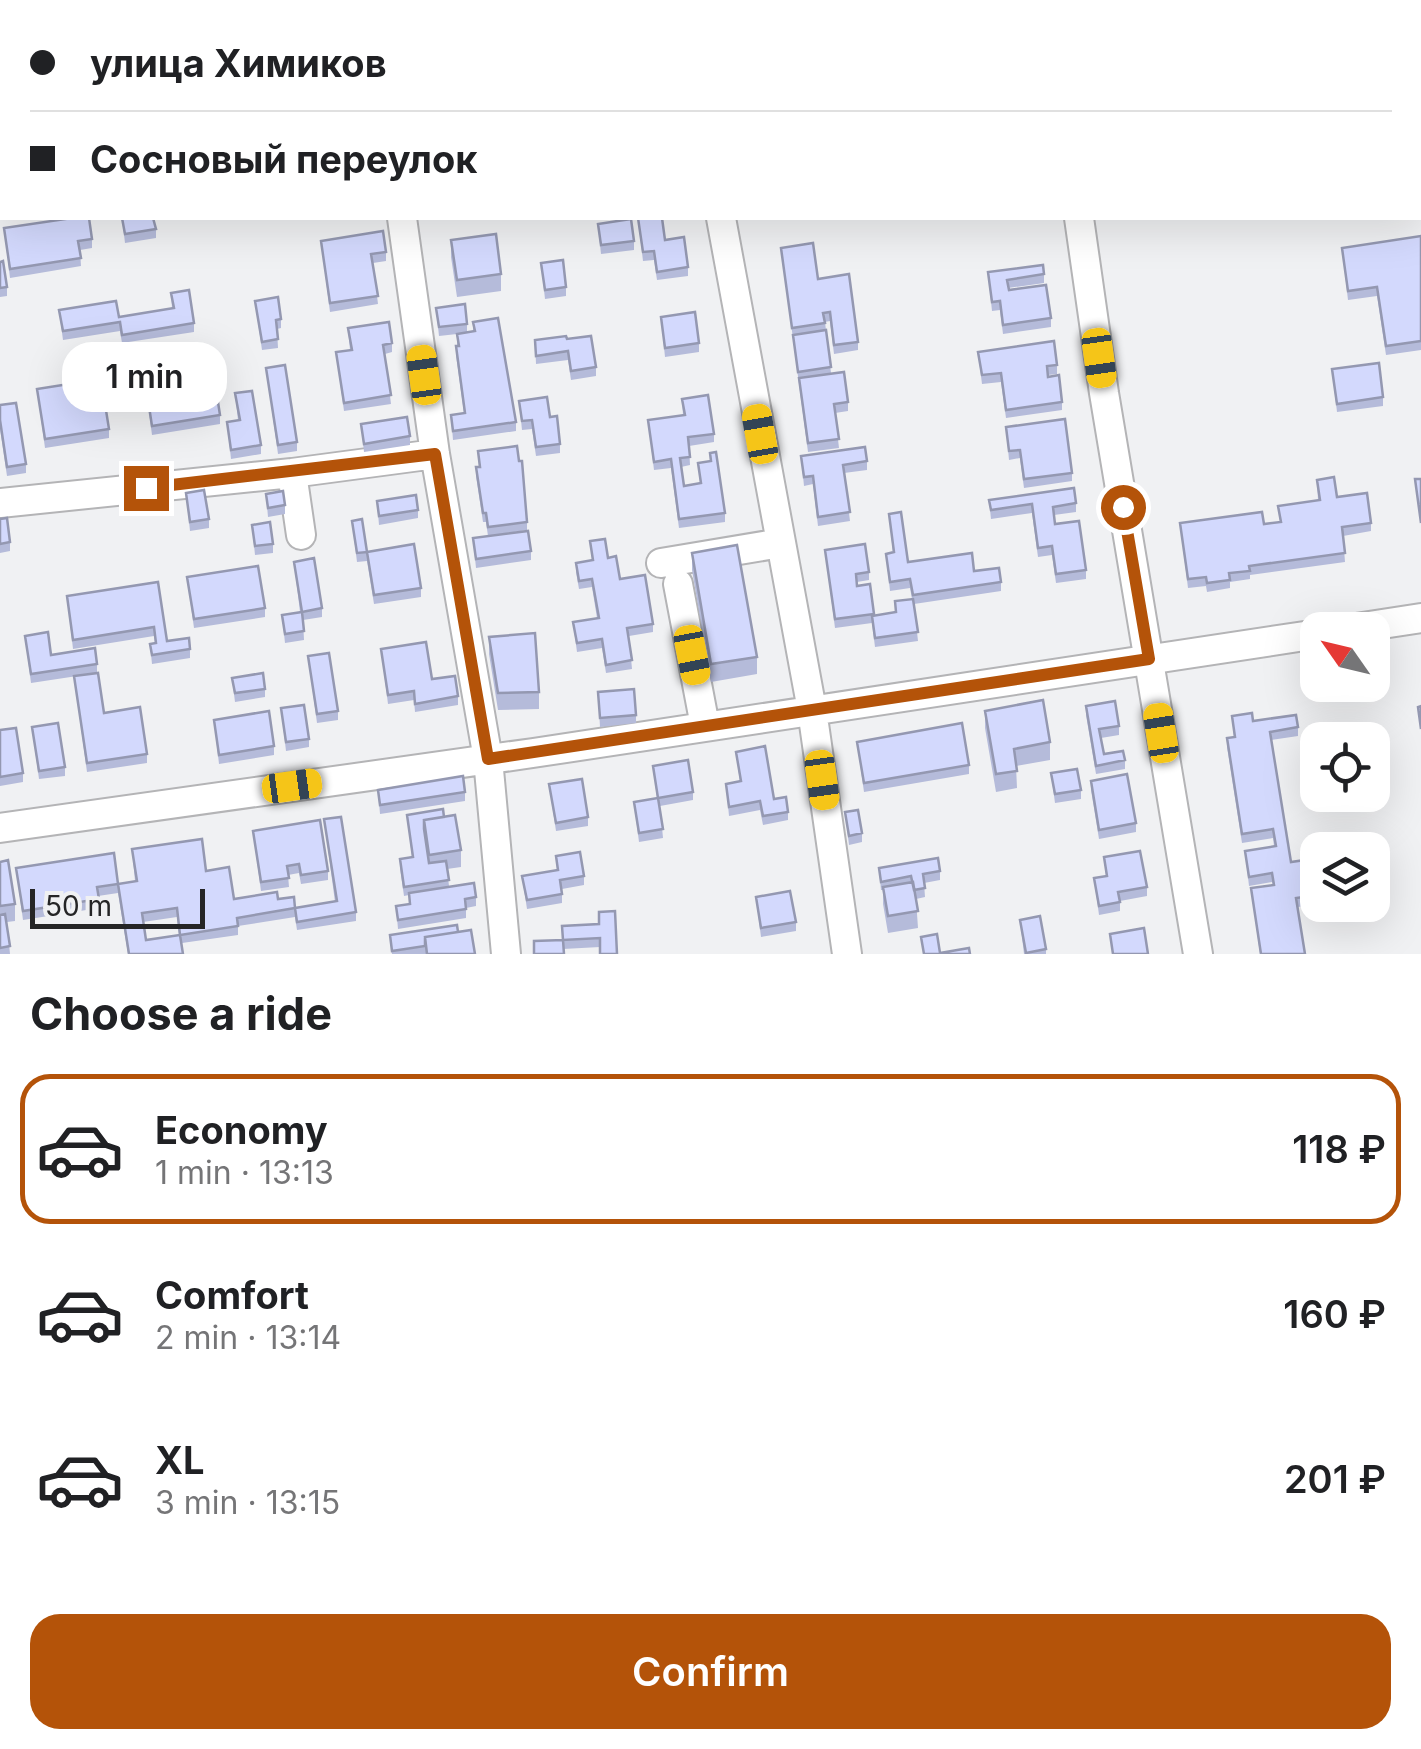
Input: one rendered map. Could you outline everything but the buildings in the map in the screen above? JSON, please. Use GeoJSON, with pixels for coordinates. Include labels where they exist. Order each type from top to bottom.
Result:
{"type":"FeatureCollection","features":[{"type":"Feature","properties":{"kind":"street"},"geometry":{"type":"LineString","coordinates":[[402,220],[435,454],[488,759],[506,954]]}},
{"type":"Feature","properties":{"kind":"street"},"geometry":{"type":"LineString","coordinates":[[720,220],[812,710],[847,954]]}},
{"type":"Feature","properties":{"kind":"street"},"geometry":{"type":"LineString","coordinates":[[1079,220],[1107,412],[1198,954]]}},
{"type":"Feature","properties":{"kind":"street"},"geometry":{"type":"LineString","coordinates":[[0,503],[435,454]]}},
{"type":"Feature","properties":{"kind":"street"},"geometry":{"type":"LineString","coordinates":[[292,473],[302,536]]}},
{"type":"Feature","properties":{"kind":"street"},"geometry":{"type":"LineString","coordinates":[[705,726],[669,573],[780,543]]}},
{"type":"Feature","properties":{"kind":"street"},"geometry":{"type":"LineString","coordinates":[[1390,623],[1421,618]]}},
{"type":"Feature","properties":{"kind":"street"},"geometry":{"type":"LineString","coordinates":[[0,828],[1300,637]]}},
{"type":"Feature","properties":{"kind":"route"},"geometry":{"type":"LineString","coordinates":[[146,488],[435,454],[488,759],[1149,659],[1123,507]]}}]}
